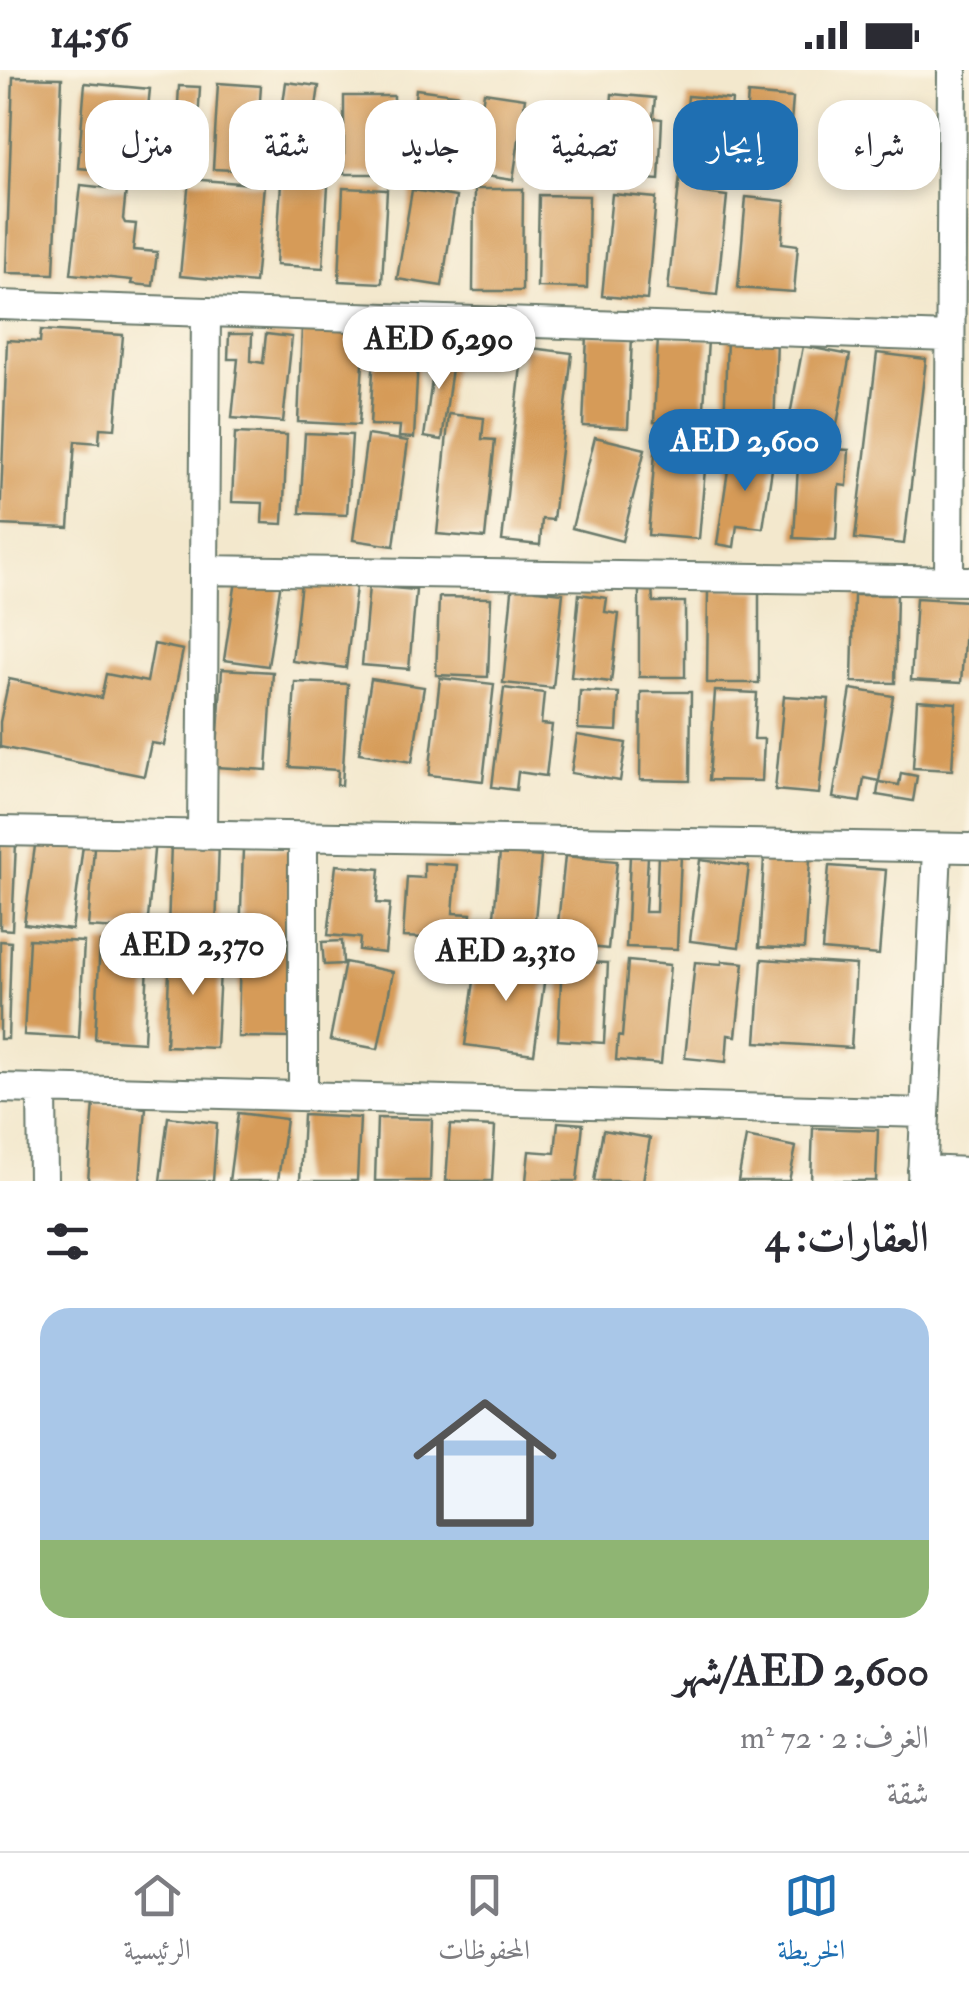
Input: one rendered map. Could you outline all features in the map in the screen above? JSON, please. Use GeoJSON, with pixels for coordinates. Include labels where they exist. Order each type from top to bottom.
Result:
{"type":"FeatureCollection","features":[{"type":"Feature","properties":{"kind":"street"},"geometry":{"type":"LineString","coordinates":[[204,570],[959,581],[950,338],[952,70]]}},
{"type":"Feature","properties":{"kind":"street"},"geometry":{"type":"LineString","coordinates":[[0,305],[950,338]]}},
{"type":"Feature","properties":{"kind":"street"},"geometry":{"type":"LineString","coordinates":[[202,835],[206,312]]}},
{"type":"Feature","properties":{"kind":"street"},"geometry":{"type":"LineString","coordinates":[[0,832],[969,848]]}},
{"type":"Feature","properties":{"kind":"street"},"geometry":{"type":"LineString","coordinates":[[303,837],[303,1096]]}},
{"type":"Feature","properties":{"kind":"street"},"geometry":{"type":"LineString","coordinates":[[937,848],[922,1175],[969,1172]]}},
{"type":"Feature","properties":{"kind":"street"},"geometry":{"type":"LineString","coordinates":[[0,1088],[925,1113]]}},
{"type":"Feature","properties":{"kind":"street"},"geometry":{"type":"LineString","coordinates":[[42,1089],[44,1181]]}},
{"type":"Feature","properties":{"kind":"building"},"geometry":{"type":"Polygon","coordinates":[[[13,77],[62,78],[54,274],[6,273],[13,77]]]}},
{"type":"Feature","properties":{"kind":"building"},"geometry":{"type":"Polygon","coordinates":[[[286,82],[319,86],[317,100],[284,100],[286,82]]]}},
{"type":"Feature","properties":{"kind":"building"},"geometry":{"type":"Polygon","coordinates":[[[85,83],[150,89],[149,100],[85,100],[85,169],[78,168],[85,83]]]}},
{"type":"Feature","properties":{"kind":"building"},"geometry":{"type":"Polygon","coordinates":[[[218,83],[261,86],[260,100],[229,100],[229,170],[213,169],[218,83]]]}},
{"type":"Feature","properties":{"kind":"building"},"geometry":{"type":"Polygon","coordinates":[[[179,86],[200,87],[199,100],[178,100],[179,86]]]}},
{"type":"Feature","properties":{"kind":"building"},"geometry":{"type":"Polygon","coordinates":[[[416,89],[462,95],[461,100],[415,100],[416,89]]]}},
{"type":"Feature","properties":{"kind":"building"},"geometry":{"type":"Polygon","coordinates":[[[484,92],[525,98],[516,100],[513,180],[496,178],[496,100],[483,100],[484,92]]]}},
{"type":"Feature","properties":{"kind":"building"},"geometry":{"type":"Polygon","coordinates":[[[612,94],[655,98],[653,118],[653,100],[612,100],[612,94]]]}},
{"type":"Feature","properties":{"kind":"building"},"geometry":{"type":"Polygon","coordinates":[[[748,94],[793,98],[793,100],[748,100],[748,94]]]}},
{"type":"Feature","properties":{"kind":"building"},"geometry":{"type":"Polygon","coordinates":[[[344,96],[394,96],[394,100],[365,100],[365,174],[345,174],[344,96]]]}},
{"type":"Feature","properties":{"kind":"building"},"geometry":{"type":"Polygon","coordinates":[[[688,96],[732,100],[688,100],[688,96]]]}},
{"type":"Feature","properties":{"kind":"building"},"geometry":{"type":"Polygon","coordinates":[[[653,118],[662,119],[659,180],[653,180],[653,118]]]}},
{"type":"Feature","properties":{"kind":"building"},"geometry":{"type":"Polygon","coordinates":[[[209,181],[229,182],[229,190],[264,190],[255,283],[180,276],[188,190],[209,190],[209,181]]]}},
{"type":"Feature","properties":{"kind":"building"},"geometry":{"type":"Polygon","coordinates":[[[81,185],[85,190],[126,190],[123,219],[125,223],[136,224],[133,250],[157,252],[153,286],[71,274],[81,185]]]}},
{"type":"Feature","properties":{"kind":"building"},"geometry":{"type":"Polygon","coordinates":[[[281,190],[328,190],[323,268],[276,265],[281,190]]]}},
{"type":"Feature","properties":{"kind":"building"},"geometry":{"type":"Polygon","coordinates":[[[343,190],[387,190],[382,283],[339,281],[343,190]]]}},
{"type":"Feature","properties":{"kind":"building"},"geometry":{"type":"Polygon","coordinates":[[[412,190],[456,197],[442,286],[397,279],[412,190]]]}},
{"type":"Feature","properties":{"kind":"building"},"geometry":{"type":"Polygon","coordinates":[[[474,190],[523,190],[522,291],[473,291],[474,190]]]}},
{"type":"Feature","properties":{"kind":"building"},"geometry":{"type":"Polygon","coordinates":[[[678,190],[703,190],[727,196],[717,295],[668,290],[678,190]]]}},
{"type":"Feature","properties":{"kind":"building"},"geometry":{"type":"Polygon","coordinates":[[[612,194],[656,198],[647,300],[602,296],[612,194]]]}},
{"type":"Feature","properties":{"kind":"building"},"geometry":{"type":"Polygon","coordinates":[[[539,195],[589,196],[587,288],[537,287],[539,195]]]}},
{"type":"Feature","properties":{"kind":"building"},"geometry":{"type":"Polygon","coordinates":[[[746,197],[785,201],[782,243],[798,245],[794,292],[738,288],[746,197]]]}},
{"type":"Feature","properties":{"kind":"building"},"geometry":{"type":"Polygon","coordinates":[[[302,328],[365,332],[359,425],[298,422],[302,328]]]}},
{"type":"Feature","properties":{"kind":"building"},"geometry":{"type":"Polygon","coordinates":[[[41,330],[123,335],[115,429],[100,428],[99,443],[75,441],[69,528],[0,525],[7,340],[40,342],[41,330]]]}},
{"type":"Feature","properties":{"kind":"building"},"geometry":{"type":"Polygon","coordinates":[[[229,334],[252,334],[251,361],[263,363],[266,334],[292,337],[283,422],[232,418],[238,359],[228,359],[229,334]]]}},
{"type":"Feature","properties":{"kind":"building"},"geometry":{"type":"Polygon","coordinates":[[[375,335],[419,338],[414,438],[399,437],[400,426],[370,425],[375,335]]]}},
{"type":"Feature","properties":{"kind":"building"},"geometry":{"type":"Polygon","coordinates":[[[587,335],[632,337],[628,428],[583,426],[587,335]]]}},
{"type":"Feature","properties":{"kind":"building"},"geometry":{"type":"Polygon","coordinates":[[[658,337],[708,340],[703,425],[654,422],[658,337]]]}},
{"type":"Feature","properties":{"kind":"building"},"geometry":{"type":"Polygon","coordinates":[[[727,337],[777,338],[774,432],[724,430],[727,337]]]}},
{"type":"Feature","properties":{"kind":"building"},"geometry":{"type":"Polygon","coordinates":[[[437,344],[455,347],[442,440],[424,437],[437,344]]]}},
{"type":"Feature","properties":{"kind":"building"},"geometry":{"type":"Polygon","coordinates":[[[803,346],[850,355],[835,435],[788,426],[803,346]]]}},
{"type":"Feature","properties":{"kind":"building"},"geometry":{"type":"Polygon","coordinates":[[[523,347],[572,353],[553,520],[542,519],[540,545],[502,541],[523,347]]]}},
{"type":"Feature","properties":{"kind":"building"},"geometry":{"type":"Polygon","coordinates":[[[877,353],[926,359],[904,544],[855,539],[877,353]]]}},
{"type":"Feature","properties":{"kind":"building"},"geometry":{"type":"Polygon","coordinates":[[[449,414],[484,418],[482,439],[495,440],[485,538],[437,534],[449,414]]]}},
{"type":"Feature","properties":{"kind":"building"},"geometry":{"type":"Polygon","coordinates":[[[235,433],[287,435],[283,524],[262,523],[263,503],[232,502],[235,433]]]}},
{"type":"Feature","properties":{"kind":"building"},"geometry":{"type":"Polygon","coordinates":[[[305,433],[352,435],[347,515],[300,513],[305,433]]]}},
{"type":"Feature","properties":{"kind":"building"},"geometry":{"type":"Polygon","coordinates":[[[367,435],[408,441],[394,546],[353,540],[367,435]]]}},
{"type":"Feature","properties":{"kind":"building"},"geometry":{"type":"Polygon","coordinates":[[[595,437],[645,449],[622,541],[572,528],[595,437]]]}},
{"type":"Feature","properties":{"kind":"building"},"geometry":{"type":"Polygon","coordinates":[[[656,442],[707,446],[699,539],[648,535],[656,442]]]}},
{"type":"Feature","properties":{"kind":"building"},"geometry":{"type":"Polygon","coordinates":[[[799,447],[849,450],[847,486],[839,485],[836,540],[794,538],[799,447]]]}},
{"type":"Feature","properties":{"kind":"building"},"geometry":{"type":"Polygon","coordinates":[[[731,450],[774,456],[763,528],[737,525],[734,547],[717,544],[731,450]]]}},
{"type":"Feature","properties":{"kind":"building"},"geometry":{"type":"Polygon","coordinates":[[[302,573],[357,579],[346,668],[292,661],[302,573]]]}},
{"type":"Feature","properties":{"kind":"building"},"geometry":{"type":"Polygon","coordinates":[[[237,574],[281,581],[268,666],[224,660],[237,574]]]}},
{"type":"Feature","properties":{"kind":"building"},"geometry":{"type":"Polygon","coordinates":[[[513,581],[537,584],[536,590],[563,593],[553,688],[503,683],[513,581]]]}},
{"type":"Feature","properties":{"kind":"building"},"geometry":{"type":"Polygon","coordinates":[[[369,586],[416,590],[409,669],[362,665],[369,586]]]}},
{"type":"Feature","properties":{"kind":"building"},"geometry":{"type":"Polygon","coordinates":[[[639,587],[652,587],[653,602],[685,602],[685,677],[639,677],[639,587]]]}},
{"type":"Feature","properties":{"kind":"building"},"geometry":{"type":"Polygon","coordinates":[[[708,589],[759,590],[759,683],[707,683],[708,589]]]}},
{"type":"Feature","properties":{"kind":"building"},"geometry":{"type":"Polygon","coordinates":[[[579,594],[607,598],[605,612],[619,614],[611,682],[571,677],[579,594]]]}},
{"type":"Feature","properties":{"kind":"building"},"geometry":{"type":"Polygon","coordinates":[[[854,595],[897,595],[895,683],[852,682],[854,595]]]}},
{"type":"Feature","properties":{"kind":"building"},"geometry":{"type":"Polygon","coordinates":[[[439,597],[491,598],[488,677],[436,675],[439,597]]]}},
{"type":"Feature","properties":{"kind":"building"},"geometry":{"type":"Polygon","coordinates":[[[916,598],[967,601],[961,683],[911,680],[916,598]]]}},
{"type":"Feature","properties":{"kind":"building"},"geometry":{"type":"Polygon","coordinates":[[[154,644],[183,650],[164,745],[151,743],[144,776],[0,747],[0,722],[9,679],[101,698],[106,674],[147,682],[154,644]]]}},
{"type":"Feature","properties":{"kind":"building"},"geometry":{"type":"Polygon","coordinates":[[[222,669],[273,672],[267,770],[216,767],[222,669]]]}},
{"type":"Feature","properties":{"kind":"building"},"geometry":{"type":"Polygon","coordinates":[[[440,678],[494,684],[483,781],[429,775],[440,678]]]}},
{"type":"Feature","properties":{"kind":"building"},"geometry":{"type":"Polygon","coordinates":[[[371,679],[424,687],[412,762],[359,753],[371,679]]]}},
{"type":"Feature","properties":{"kind":"building"},"geometry":{"type":"Polygon","coordinates":[[[295,682],[348,684],[342,785],[337,785],[338,770],[290,767],[295,682]]]}},
{"type":"Feature","properties":{"kind":"building"},"geometry":{"type":"Polygon","coordinates":[[[504,688],[544,693],[541,724],[552,725],[546,776],[518,772],[516,790],[492,787],[504,688]]]}},
{"type":"Feature","properties":{"kind":"building"},"geometry":{"type":"Polygon","coordinates":[[[851,689],[893,696],[879,781],[864,778],[860,802],[833,798],[851,689]]]}},
{"type":"Feature","properties":{"kind":"building"},"geometry":{"type":"Polygon","coordinates":[[[580,691],[619,693],[617,731],[578,729],[580,691]]]}},
{"type":"Feature","properties":{"kind":"building"},"geometry":{"type":"Polygon","coordinates":[[[715,691],[757,693],[754,739],[764,739],[762,781],[709,780],[715,691]]]}},
{"type":"Feature","properties":{"kind":"building"},"geometry":{"type":"Polygon","coordinates":[[[641,692],[691,692],[690,781],[640,780],[641,692]]]}},
{"type":"Feature","properties":{"kind":"building"},"geometry":{"type":"Polygon","coordinates":[[[784,696],[829,699],[819,794],[775,790],[784,696]]]}},
{"type":"Feature","properties":{"kind":"building"},"geometry":{"type":"Polygon","coordinates":[[[917,700],[956,703],[952,770],[913,768],[917,700]]]}},
{"type":"Feature","properties":{"kind":"building"},"geometry":{"type":"Polygon","coordinates":[[[577,735],[626,743],[620,781],[571,773],[577,735]]]}},
{"type":"Feature","properties":{"kind":"building"},"geometry":{"type":"Polygon","coordinates":[[[901,773],[917,776],[913,801],[877,795],[879,782],[899,785],[901,773]]]}},
{"type":"Feature","properties":{"kind":"building"},"geometry":{"type":"Polygon","coordinates":[[[95,834],[155,839],[147,931],[88,927],[95,834]]]}},
{"type":"Feature","properties":{"kind":"building"},"geometry":{"type":"Polygon","coordinates":[[[36,839],[83,845],[72,930],[24,924],[36,839]]]}},
{"type":"Feature","properties":{"kind":"building"},"geometry":{"type":"Polygon","coordinates":[[[219,842],[216,931],[168,930],[171,843],[219,842]]]}},
{"type":"Feature","properties":{"kind":"building"},"geometry":{"type":"Polygon","coordinates":[[[0,843],[16,843],[12,930],[0,929],[0,843]]]}},
{"type":"Feature","properties":{"kind":"building"},"geometry":{"type":"Polygon","coordinates":[[[243,848],[292,849],[289,941],[240,940],[243,848]]]}},
{"type":"Feature","properties":{"kind":"building"},"geometry":{"type":"Polygon","coordinates":[[[500,853],[541,857],[533,940],[492,937],[500,853]]]}},
{"type":"Feature","properties":{"kind":"building"},"geometry":{"type":"Polygon","coordinates":[[[658,854],[681,855],[677,949],[626,947],[630,856],[648,856],[645,912],[656,912],[658,854]]]}},
{"type":"Feature","properties":{"kind":"building"},"geometry":{"type":"Polygon","coordinates":[[[565,856],[617,861],[608,949],[556,943],[565,856]]]}},
{"type":"Feature","properties":{"kind":"building"},"geometry":{"type":"Polygon","coordinates":[[[764,857],[810,860],[804,949],[759,947],[764,857]]]}},
{"type":"Feature","properties":{"kind":"building"},"geometry":{"type":"Polygon","coordinates":[[[700,860],[749,866],[739,947],[690,941],[700,860]]]}},
{"type":"Feature","properties":{"kind":"building"},"geometry":{"type":"Polygon","coordinates":[[[424,863],[457,865],[453,913],[471,914],[469,940],[403,937],[407,877],[424,878],[424,863]]]}},
{"type":"Feature","properties":{"kind":"building"},"geometry":{"type":"Polygon","coordinates":[[[336,865],[380,869],[377,903],[390,904],[385,953],[359,950],[360,938],[328,935],[336,865]]]}},
{"type":"Feature","properties":{"kind":"building"},"geometry":{"type":"Polygon","coordinates":[[[829,866],[886,870],[879,955],[822,950],[829,866]]]}},
{"type":"Feature","properties":{"kind":"building"},"geometry":{"type":"Polygon","coordinates":[[[29,939],[84,942],[79,1038],[24,1035],[29,939]]]}},
{"type":"Feature","properties":{"kind":"building"},"geometry":{"type":"Polygon","coordinates":[[[0,941],[11,942],[8,1039],[0,1039],[0,941]]]}},
{"type":"Feature","properties":{"kind":"building"},"geometry":{"type":"Polygon","coordinates":[[[342,941],[343,964],[324,965],[322,942],[342,941]]]}},
{"type":"Feature","properties":{"kind":"building"},"geometry":{"type":"Polygon","coordinates":[[[100,942],[149,945],[144,1042],[95,1039],[100,942]]]}},
{"type":"Feature","properties":{"kind":"building"},"geometry":{"type":"Polygon","coordinates":[[[240,944],[293,946],[291,1038],[238,1037],[240,944]]]}},
{"type":"Feature","properties":{"kind":"building"},"geometry":{"type":"Polygon","coordinates":[[[170,949],[221,951],[216,1048],[166,1046],[170,949]]]}},
{"type":"Feature","properties":{"kind":"building"},"geometry":{"type":"Polygon","coordinates":[[[478,953],[547,962],[534,1054],[465,1045],[478,953]]]}},
{"type":"Feature","properties":{"kind":"building"},"geometry":{"type":"Polygon","coordinates":[[[762,959],[856,965],[851,1048],[756,1042],[762,959]]]}},
{"type":"Feature","properties":{"kind":"building"},"geometry":{"type":"Polygon","coordinates":[[[562,961],[608,963],[604,1043],[558,1040],[562,961]]]}},
{"type":"Feature","properties":{"kind":"building"},"geometry":{"type":"Polygon","coordinates":[[[628,961],[670,965],[661,1064],[616,1060],[618,1036],[622,1037],[628,961]]]}},
{"type":"Feature","properties":{"kind":"building"},"geometry":{"type":"Polygon","coordinates":[[[345,962],[393,972],[378,1049],[330,1040],[345,962]]]}},
{"type":"Feature","properties":{"kind":"building"},"geometry":{"type":"Polygon","coordinates":[[[695,962],[744,963],[736,1036],[728,1035],[726,1062],[685,1058],[695,962]]]}},
{"type":"Feature","properties":{"kind":"building"},"geometry":{"type":"Polygon","coordinates":[[[94,1103],[146,1108],[140,1181],[88,1181],[94,1103]]]}},
{"type":"Feature","properties":{"kind":"building"},"geometry":{"type":"Polygon","coordinates":[[[238,1113],[286,1119],[278,1181],[229,1181],[238,1113]]]}},
{"type":"Feature","properties":{"kind":"building"},"geometry":{"type":"Polygon","coordinates":[[[303,1115],[360,1118],[357,1181],[300,1181],[303,1115]]]}},
{"type":"Feature","properties":{"kind":"building"},"geometry":{"type":"Polygon","coordinates":[[[168,1117],[217,1123],[213,1181],[160,1181],[168,1117]]]}},
{"type":"Feature","properties":{"kind":"building"},"geometry":{"type":"Polygon","coordinates":[[[377,1118],[432,1119],[430,1181],[375,1181],[377,1118]]]}},
{"type":"Feature","properties":{"kind":"building"},"geometry":{"type":"Polygon","coordinates":[[[558,1122],[583,1124],[577,1181],[526,1181],[529,1151],[555,1153],[558,1122]]]}},
{"type":"Feature","properties":{"kind":"building"},"geometry":{"type":"Polygon","coordinates":[[[450,1125],[495,1127],[492,1181],[446,1181],[450,1125]]]}},
{"type":"Feature","properties":{"kind":"building"},"geometry":{"type":"Polygon","coordinates":[[[813,1128],[878,1130],[876,1181],[811,1181],[813,1128]]]}},
{"type":"Feature","properties":{"kind":"building"},"geometry":{"type":"Polygon","coordinates":[[[603,1130],[650,1138],[643,1181],[594,1181],[603,1130]]]}},
{"type":"Feature","properties":{"kind":"building"},"geometry":{"type":"Polygon","coordinates":[[[746,1137],[796,1147],[789,1181],[738,1181],[746,1137]]]}}]}
